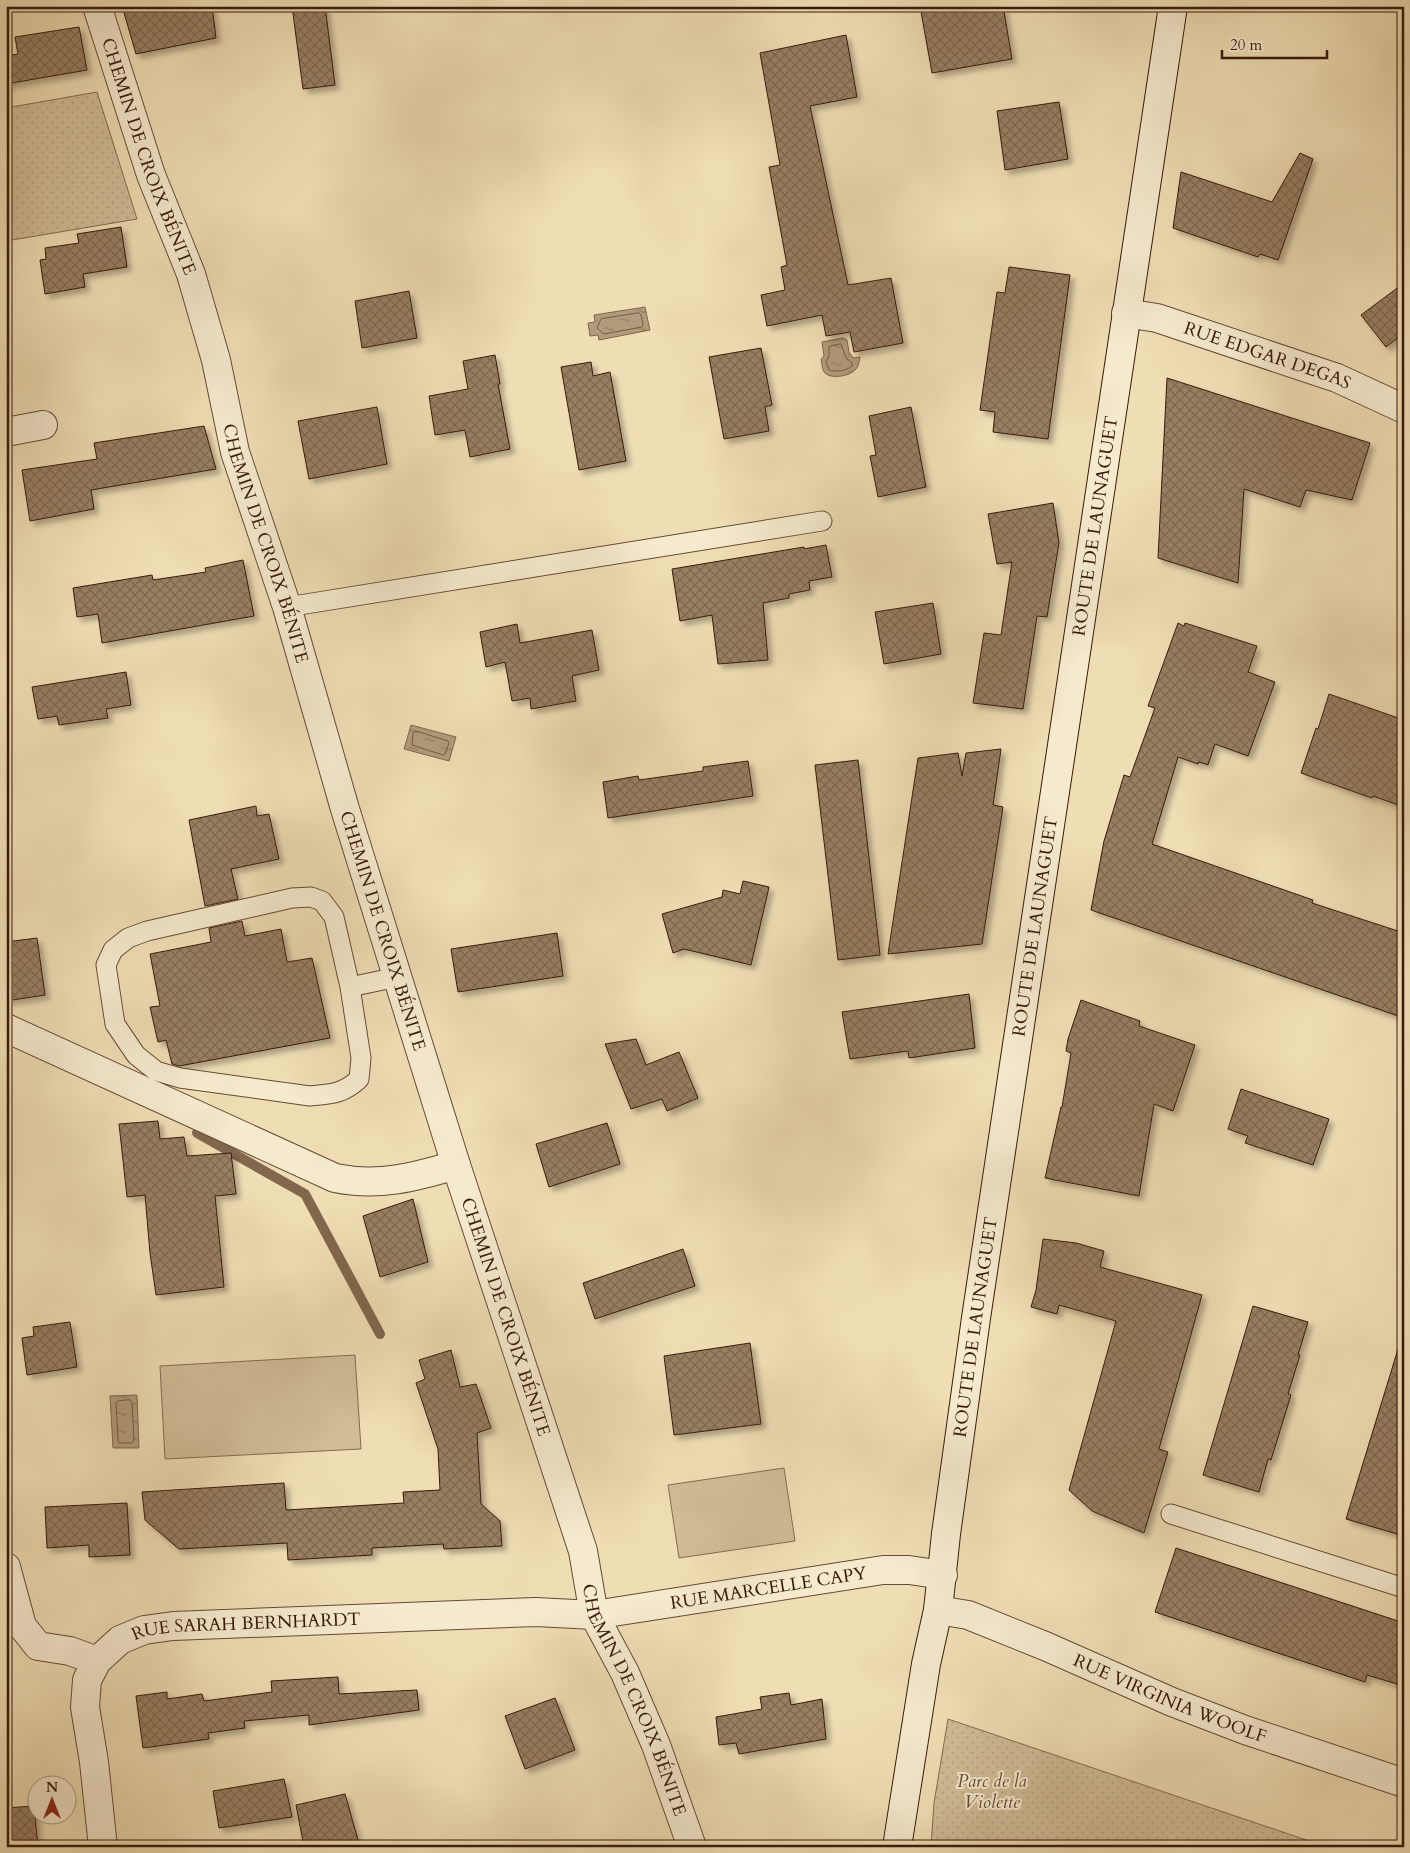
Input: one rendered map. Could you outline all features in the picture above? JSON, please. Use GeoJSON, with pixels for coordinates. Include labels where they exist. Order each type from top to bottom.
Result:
{"type":"FeatureCollection","features":[{"type":"Feature","properties":{"kind":"street","name":"CHEMIN DE CROIX BÉNITE"},"geometry":{"type":"LineString","coordinates":[[98,6],[151,175],[191,274],[216,360],[235,452],[287,607],[345,810],[456,1166],[583,1551],[594,1615],[625,1672],[656,1745],[692,1847]]}},
{"type":"Feature","properties":{"kind":"street","name":"ROUTE DE LAUNAGUET"},"geometry":{"type":"LineString","coordinates":[[897,1847],[926,1664],[938,1610],[946,1534],[976,1318],[1172,6]]}},
{"type":"Feature","properties":{"kind":"street","name":"RUE EDGAR DEGAS"},"geometry":{"type":"LineString","coordinates":[[1126,313],[1157,318],[1337,378],[1404,409]]}},
{"type":"Feature","properties":{"kind":"street"},"geometry":{"type":"LineString","coordinates":[[6,432],[43,425]]}},
{"type":"Feature","properties":{"kind":"street"},"geometry":{"type":"LineString","coordinates":[[6,1028],[335,1178],[349,1181],[407,1179],[456,1166]]}},
{"type":"Feature","properties":{"kind":"street"},"geometry":{"type":"LineString","coordinates":[[6,1567],[22,1626],[38,1646],[70,1652],[97,1661]]}},
{"type":"Feature","properties":{"kind":"street","name":"RUE MARCELLE CAPY"},"geometry":{"type":"LineString","coordinates":[[594,1615],[883,1570],[909,1570],[942,1575]]}},
{"type":"Feature","properties":{"kind":"street","name":"RUE VIRGINIA WOOLF"},"geometry":{"type":"LineString","coordinates":[[938,1610],[968,1615],[1045,1646],[1172,1702],[1245,1730],[1404,1783]]}},
{"type":"Feature","properties":{"kind":"street","name":"RUE SARAH BERNHARDT"},"geometry":{"type":"LineString","coordinates":[[103,1847],[94,1762],[85,1706],[87,1680],[97,1661],[120,1640],[144,1630],[174,1626],[536,1612],[594,1615]]}},
{"type":"Feature","properties":{"kind":"lane"},"geometry":{"type":"LineString","coordinates":[[287,607],[822,521]]}},
{"type":"Feature","properties":{"kind":"lane"},"geometry":{"type":"LineString","coordinates":[[311,897],[322,901],[334,917],[350,988],[361,1058],[359,1079],[348,1089],[330,1094],[310,1096],[180,1078],[156,1071],[136,1055],[115,1024],[106,965],[114,950],[128,938],[147,931],[292,898],[311,897]]}},
{"type":"Feature","properties":{"kind":"lane"},"geometry":{"type":"LineString","coordinates":[[350,988],[397,977]]}},
{"type":"Feature","properties":{"kind":"lane"},"geometry":{"type":"LineString","coordinates":[[1171,1514],[1404,1588]]}},
{"type":"Feature","properties":{"kind":"green space"},"geometry":{"type":"Polygon","coordinates":[[[97,92],[137,219],[6,241],[6,108],[97,92]]]}},
{"type":"Feature","properties":{"kind":"green space"},"geometry":{"type":"Polygon","coordinates":[[[355,1355],[361,1449],[165,1459],[160,1366],[355,1355]]]}},
{"type":"Feature","properties":{"kind":"green space"},"geometry":{"type":"Polygon","coordinates":[[[784,1468],[795,1541],[679,1558],[668,1485],[784,1468]]]}},
{"type":"Feature","properties":{"kind":"green space","name":"Parc de la Violette"},"geometry":{"type":"Polygon","coordinates":[[[948,1719],[1327,1847],[931,1847],[934,1803],[948,1719]]]}},
{"type":"Feature","properties":{"kind":"water"},"geometry":{"type":"Polygon","coordinates":[[[645,307],[650,330],[599,340],[598,335],[590,336],[588,323],[595,322],[594,315],[645,307]]]}},
{"type":"Feature","properties":{"kind":"water"},"geometry":{"type":"Polygon","coordinates":[[[843,338],[847,340],[849,352],[853,358],[860,357],[857,368],[846,375],[829,376],[822,367],[821,359],[824,356],[822,342],[843,338]]]}},
{"type":"Feature","properties":{"kind":"water"},"geometry":{"type":"Polygon","coordinates":[[[411,725],[456,737],[449,761],[404,749],[411,725]]]}},
{"type":"Feature","properties":{"kind":"water"},"geometry":{"type":"Polygon","coordinates":[[[137,1395],[139,1448],[113,1448],[110,1396],[137,1395]]]}},
{"type":"Feature","properties":{"kind":"building"},"geometry":{"type":"Polygon","coordinates":[[[122,6],[212,6],[216,38],[136,54],[122,6]]]}},
{"type":"Feature","properties":{"kind":"building"},"geometry":{"type":"Polygon","coordinates":[[[292,6],[325,6],[335,85],[303,89],[292,6]]]}},
{"type":"Feature","properties":{"kind":"building"},"geometry":{"type":"Polygon","coordinates":[[[920,6],[1003,6],[1012,59],[932,73],[920,6]]]}},
{"type":"Feature","properties":{"kind":"building"},"geometry":{"type":"Polygon","coordinates":[[[79,27],[87,70],[6,84],[6,56],[18,54],[15,37],[79,27]]]}},
{"type":"Feature","properties":{"kind":"building"},"geometry":{"type":"Polygon","coordinates":[[[846,35],[857,97],[810,106],[848,285],[891,278],[903,343],[854,352],[850,332],[826,336],[822,315],[767,326],[761,295],[785,290],[781,267],[787,265],[769,167],[780,165],[760,53],[846,35]]]}},
{"type":"Feature","properties":{"kind":"building"},"geometry":{"type":"Polygon","coordinates":[[[1059,102],[1068,159],[1005,170],[997,111],[1059,102]]]}},
{"type":"Feature","properties":{"kind":"building"},"geometry":{"type":"Polygon","coordinates":[[[1300,153],[1313,159],[1278,260],[1260,254],[1258,257],[1173,228],[1181,172],[1272,202],[1300,153]]]}},
{"type":"Feature","properties":{"kind":"building"},"geometry":{"type":"Polygon","coordinates":[[[121,227],[127,267],[83,274],[85,287],[45,294],[40,260],[46,259],[45,248],[79,243],[77,234],[121,227]]]}},
{"type":"Feature","properties":{"kind":"building"},"geometry":{"type":"Polygon","coordinates":[[[1009,267],[1070,275],[1048,439],[993,432],[995,412],[980,410],[997,292],[1005,293],[1009,267]]]}},
{"type":"Feature","properties":{"kind":"building"},"geometry":{"type":"Polygon","coordinates":[[[1404,283],[1404,333],[1386,347],[1361,315],[1404,283]]]}},
{"type":"Feature","properties":{"kind":"building"},"geometry":{"type":"Polygon","coordinates":[[[409,291],[417,338],[362,348],[355,301],[409,291]]]}},
{"type":"Feature","properties":{"kind":"building"},"geometry":{"type":"Polygon","coordinates":[[[761,348],[772,405],[765,407],[769,431],[724,439],[709,357],[761,348]]]}},
{"type":"Feature","properties":{"kind":"building"},"geometry":{"type":"Polygon","coordinates":[[[495,355],[500,384],[498,384],[510,449],[470,457],[465,430],[435,435],[429,396],[468,389],[463,361],[495,355]]]}},
{"type":"Feature","properties":{"kind":"building"},"geometry":{"type":"Polygon","coordinates":[[[591,362],[593,376],[610,372],[626,461],[579,470],[561,367],[591,362]]]}},
{"type":"Feature","properties":{"kind":"building"},"geometry":{"type":"Polygon","coordinates":[[[1167,378],[1370,443],[1352,500],[1306,490],[1300,507],[1244,489],[1238,583],[1158,558],[1167,378]]]}},
{"type":"Feature","properties":{"kind":"building"},"geometry":{"type":"Polygon","coordinates":[[[377,407],[387,464],[309,479],[298,421],[377,407]]]}},
{"type":"Feature","properties":{"kind":"building"},"geometry":{"type":"Polygon","coordinates":[[[911,407],[926,487],[878,497],[870,456],[876,455],[869,416],[911,407]]]}},
{"type":"Feature","properties":{"kind":"building"},"geometry":{"type":"Polygon","coordinates":[[[204,426],[216,469],[91,490],[94,509],[30,521],[22,470],[97,459],[94,443],[204,426]]]}},
{"type":"Feature","properties":{"kind":"building"},"geometry":{"type":"Polygon","coordinates":[[[1053,503],[1059,543],[1047,617],[1037,616],[1023,709],[973,703],[984,633],[1001,635],[1012,562],[997,564],[988,514],[1053,503]]]}},
{"type":"Feature","properties":{"kind":"building"},"geometry":{"type":"Polygon","coordinates":[[[826,545],[832,577],[809,581],[810,590],[789,594],[789,598],[763,603],[768,660],[718,664],[712,615],[680,621],[672,569],[826,545]]]}},
{"type":"Feature","properties":{"kind":"building"},"geometry":{"type":"Polygon","coordinates":[[[243,560],[254,616],[102,643],[98,614],[77,617],[73,588],[152,575],[153,580],[206,572],[205,568],[243,560]]]}},
{"type":"Feature","properties":{"kind":"building"},"geometry":{"type":"Polygon","coordinates":[[[933,603],[941,654],[884,664],[875,612],[933,603]]]}},
{"type":"Feature","properties":{"kind":"building"},"geometry":{"type":"Polygon","coordinates":[[[1178,623],[1184,626],[1185,623],[1257,646],[1248,672],[1275,682],[1248,756],[1215,744],[1208,765],[1199,762],[1198,764],[1178,757],[1152,844],[1313,900],[1312,903],[1404,933],[1404,1018],[1091,910],[1104,841],[1124,775],[1130,777],[1155,708],[1148,706],[1178,623]]]}},
{"type":"Feature","properties":{"kind":"building"},"geometry":{"type":"Polygon","coordinates":[[[517,624],[520,643],[592,630],[599,670],[572,676],[576,701],[531,709],[530,698],[512,701],[505,662],[486,667],[480,632],[517,624]]]}},
{"type":"Feature","properties":{"kind":"building"},"geometry":{"type":"Polygon","coordinates":[[[126,672],[131,705],[106,709],[108,718],[59,725],[57,716],[38,719],[32,687],[126,672]]]}},
{"type":"Feature","properties":{"kind":"building"},"geometry":{"type":"Polygon","coordinates":[[[1329,694],[1404,720],[1404,807],[1301,773],[1329,694]]]}},
{"type":"Feature","properties":{"kind":"building"},"geometry":{"type":"Polygon","coordinates":[[[1001,749],[993,805],[1003,807],[982,944],[888,954],[918,758],[958,753],[962,776],[966,753],[1001,749]]]}},
{"type":"Feature","properties":{"kind":"building"},"geometry":{"type":"Polygon","coordinates":[[[858,760],[880,955],[838,960],[815,765],[858,760]]]}},
{"type":"Feature","properties":{"kind":"building"},"geometry":{"type":"Polygon","coordinates":[[[748,761],[753,796],[608,818],[603,782],[638,776],[639,780],[703,771],[703,767],[748,761]]]}},
{"type":"Feature","properties":{"kind":"building"},"geometry":{"type":"Polygon","coordinates":[[[256,806],[257,816],[269,814],[279,859],[231,869],[238,899],[205,906],[189,820],[256,806]]]}},
{"type":"Feature","properties":{"kind":"building"},"geometry":{"type":"Polygon","coordinates":[[[743,881],[769,887],[751,965],[684,949],[673,953],[662,914],[722,897],[723,890],[740,894],[743,881]]]}},
{"type":"Feature","properties":{"kind":"building"},"geometry":{"type":"Polygon","coordinates":[[[242,921],[245,936],[281,929],[287,962],[312,958],[330,1038],[179,1066],[172,1064],[166,1040],[158,1042],[150,1007],[160,1006],[150,954],[211,942],[209,928],[242,921]]]}},
{"type":"Feature","properties":{"kind":"building"},"geometry":{"type":"Polygon","coordinates":[[[557,933],[563,976],[458,992],[451,949],[557,933]]]}},
{"type":"Feature","properties":{"kind":"building"},"geometry":{"type":"Polygon","coordinates":[[[37,938],[45,995],[6,1001],[6,942],[37,938]]]}},
{"type":"Feature","properties":{"kind":"building"},"geometry":{"type":"Polygon","coordinates":[[[969,994],[975,1048],[909,1058],[908,1051],[850,1059],[842,1012],[969,994]]]}},
{"type":"Feature","properties":{"kind":"building"},"geometry":{"type":"Polygon","coordinates":[[[1081,1000],[1140,1021],[1139,1026],[1195,1045],[1173,1111],[1154,1104],[1139,1196],[1045,1178],[1062,1107],[1071,1053],[1066,1051],[1068,1039],[1081,1000]]]}},
{"type":"Feature","properties":{"kind":"building"},"geometry":{"type":"Polygon","coordinates":[[[636,1039],[646,1065],[679,1052],[698,1098],[667,1111],[662,1099],[631,1109],[605,1044],[636,1039]]]}},
{"type":"Feature","properties":{"kind":"building"},"geometry":{"type":"Polygon","coordinates":[[[1241,1089],[1329,1119],[1313,1165],[1245,1143],[1248,1136],[1228,1129],[1241,1089]]]}},
{"type":"Feature","properties":{"kind":"building"},"geometry":{"type":"Polygon","coordinates":[[[158,1121],[160,1139],[184,1137],[187,1156],[231,1153],[236,1194],[215,1196],[224,1287],[156,1295],[145,1195],[127,1197],[119,1124],[158,1121]]]}},
{"type":"Feature","properties":{"kind":"building"},"geometry":{"type":"Polygon","coordinates":[[[607,1123],[620,1164],[549,1187],[536,1144],[607,1123]]]}},
{"type":"Feature","properties":{"kind":"building"},"geometry":{"type":"Polygon","coordinates":[[[413,1199],[428,1262],[380,1277],[363,1216],[413,1199]]]}},
{"type":"Feature","properties":{"kind":"building"},"geometry":{"type":"Polygon","coordinates":[[[1043,1239],[1076,1243],[1104,1251],[1100,1267],[1202,1295],[1159,1449],[1168,1452],[1144,1533],[1092,1511],[1069,1490],[1116,1321],[1059,1305],[1057,1314],[1031,1307],[1036,1290],[1043,1239]]]}},
{"type":"Feature","properties":{"kind":"building"},"geometry":{"type":"Polygon","coordinates":[[[683,1249],[695,1286],[595,1319],[583,1283],[683,1249]]]}},
{"type":"Feature","properties":{"kind":"building"},"geometry":{"type":"Polygon","coordinates":[[[1253,1306],[1308,1322],[1288,1394],[1291,1395],[1271,1460],[1268,1459],[1259,1492],[1203,1475],[1253,1306]]]}},
{"type":"Feature","properties":{"kind":"building"},"geometry":{"type":"Polygon","coordinates":[[[70,1322],[77,1367],[27,1375],[22,1338],[34,1336],[33,1327],[70,1322]]]}},
{"type":"Feature","properties":{"kind":"building"},"geometry":{"type":"Polygon","coordinates":[[[750,1343],[761,1424],[674,1435],[664,1356],[750,1343]]]}},
{"type":"Feature","properties":{"kind":"building"},"geometry":{"type":"Polygon","coordinates":[[[1398,1349],[1404,1350],[1404,1536],[1346,1519],[1398,1349]]]}},
{"type":"Feature","properties":{"kind":"building"},"geometry":{"type":"Polygon","coordinates":[[[451,1350],[460,1387],[476,1384],[491,1428],[477,1433],[481,1504],[500,1521],[502,1546],[444,1549],[443,1544],[372,1548],[372,1555],[288,1560],[287,1543],[179,1549],[145,1520],[142,1492],[284,1483],[286,1510],[404,1503],[403,1492],[440,1490],[438,1449],[416,1383],[425,1379],[419,1360],[451,1350]]]}},
{"type":"Feature","properties":{"kind":"building"},"geometry":{"type":"Polygon","coordinates":[[[127,1503],[130,1555],[89,1557],[89,1545],[47,1548],[45,1507],[127,1503]]]}},
{"type":"Feature","properties":{"kind":"building"},"geometry":{"type":"Polygon","coordinates":[[[1176,1548],[1404,1623],[1404,1686],[1367,1675],[1365,1682],[1155,1612],[1176,1548]]]}},
{"type":"Feature","properties":{"kind":"building"},"geometry":{"type":"Polygon","coordinates":[[[338,1677],[339,1694],[417,1690],[419,1710],[309,1725],[309,1715],[244,1721],[245,1728],[208,1733],[209,1739],[143,1748],[136,1696],[167,1692],[167,1699],[202,1694],[204,1701],[272,1692],[271,1681],[338,1677]]]}},
{"type":"Feature","properties":{"kind":"building"},"geometry":{"type":"Polygon","coordinates":[[[789,1693],[791,1705],[822,1699],[826,1739],[739,1754],[736,1743],[719,1745],[716,1717],[762,1709],[760,1697],[789,1693]]]}},
{"type":"Feature","properties":{"kind":"building"},"geometry":{"type":"Polygon","coordinates":[[[555,1698],[575,1750],[525,1769],[505,1716],[555,1698]]]}},
{"type":"Feature","properties":{"kind":"building"},"geometry":{"type":"Polygon","coordinates":[[[284,1779],[292,1817],[219,1828],[213,1791],[284,1779]]]}},
{"type":"Feature","properties":{"kind":"building"},"geometry":{"type":"Polygon","coordinates":[[[345,1794],[360,1847],[304,1847],[296,1805],[345,1794]]]}},
{"type":"Feature","properties":{"kind":"building"},"geometry":{"type":"Polygon","coordinates":[[[28,1806],[28,1826],[36,1826],[38,1847],[6,1847],[6,1808],[28,1806]]]}},
{"type":"Feature","properties":{"kind":"waterway"},"geometry":{"type":"LineString","coordinates":[[197,1133],[305,1194],[380,1334]]}}]}
